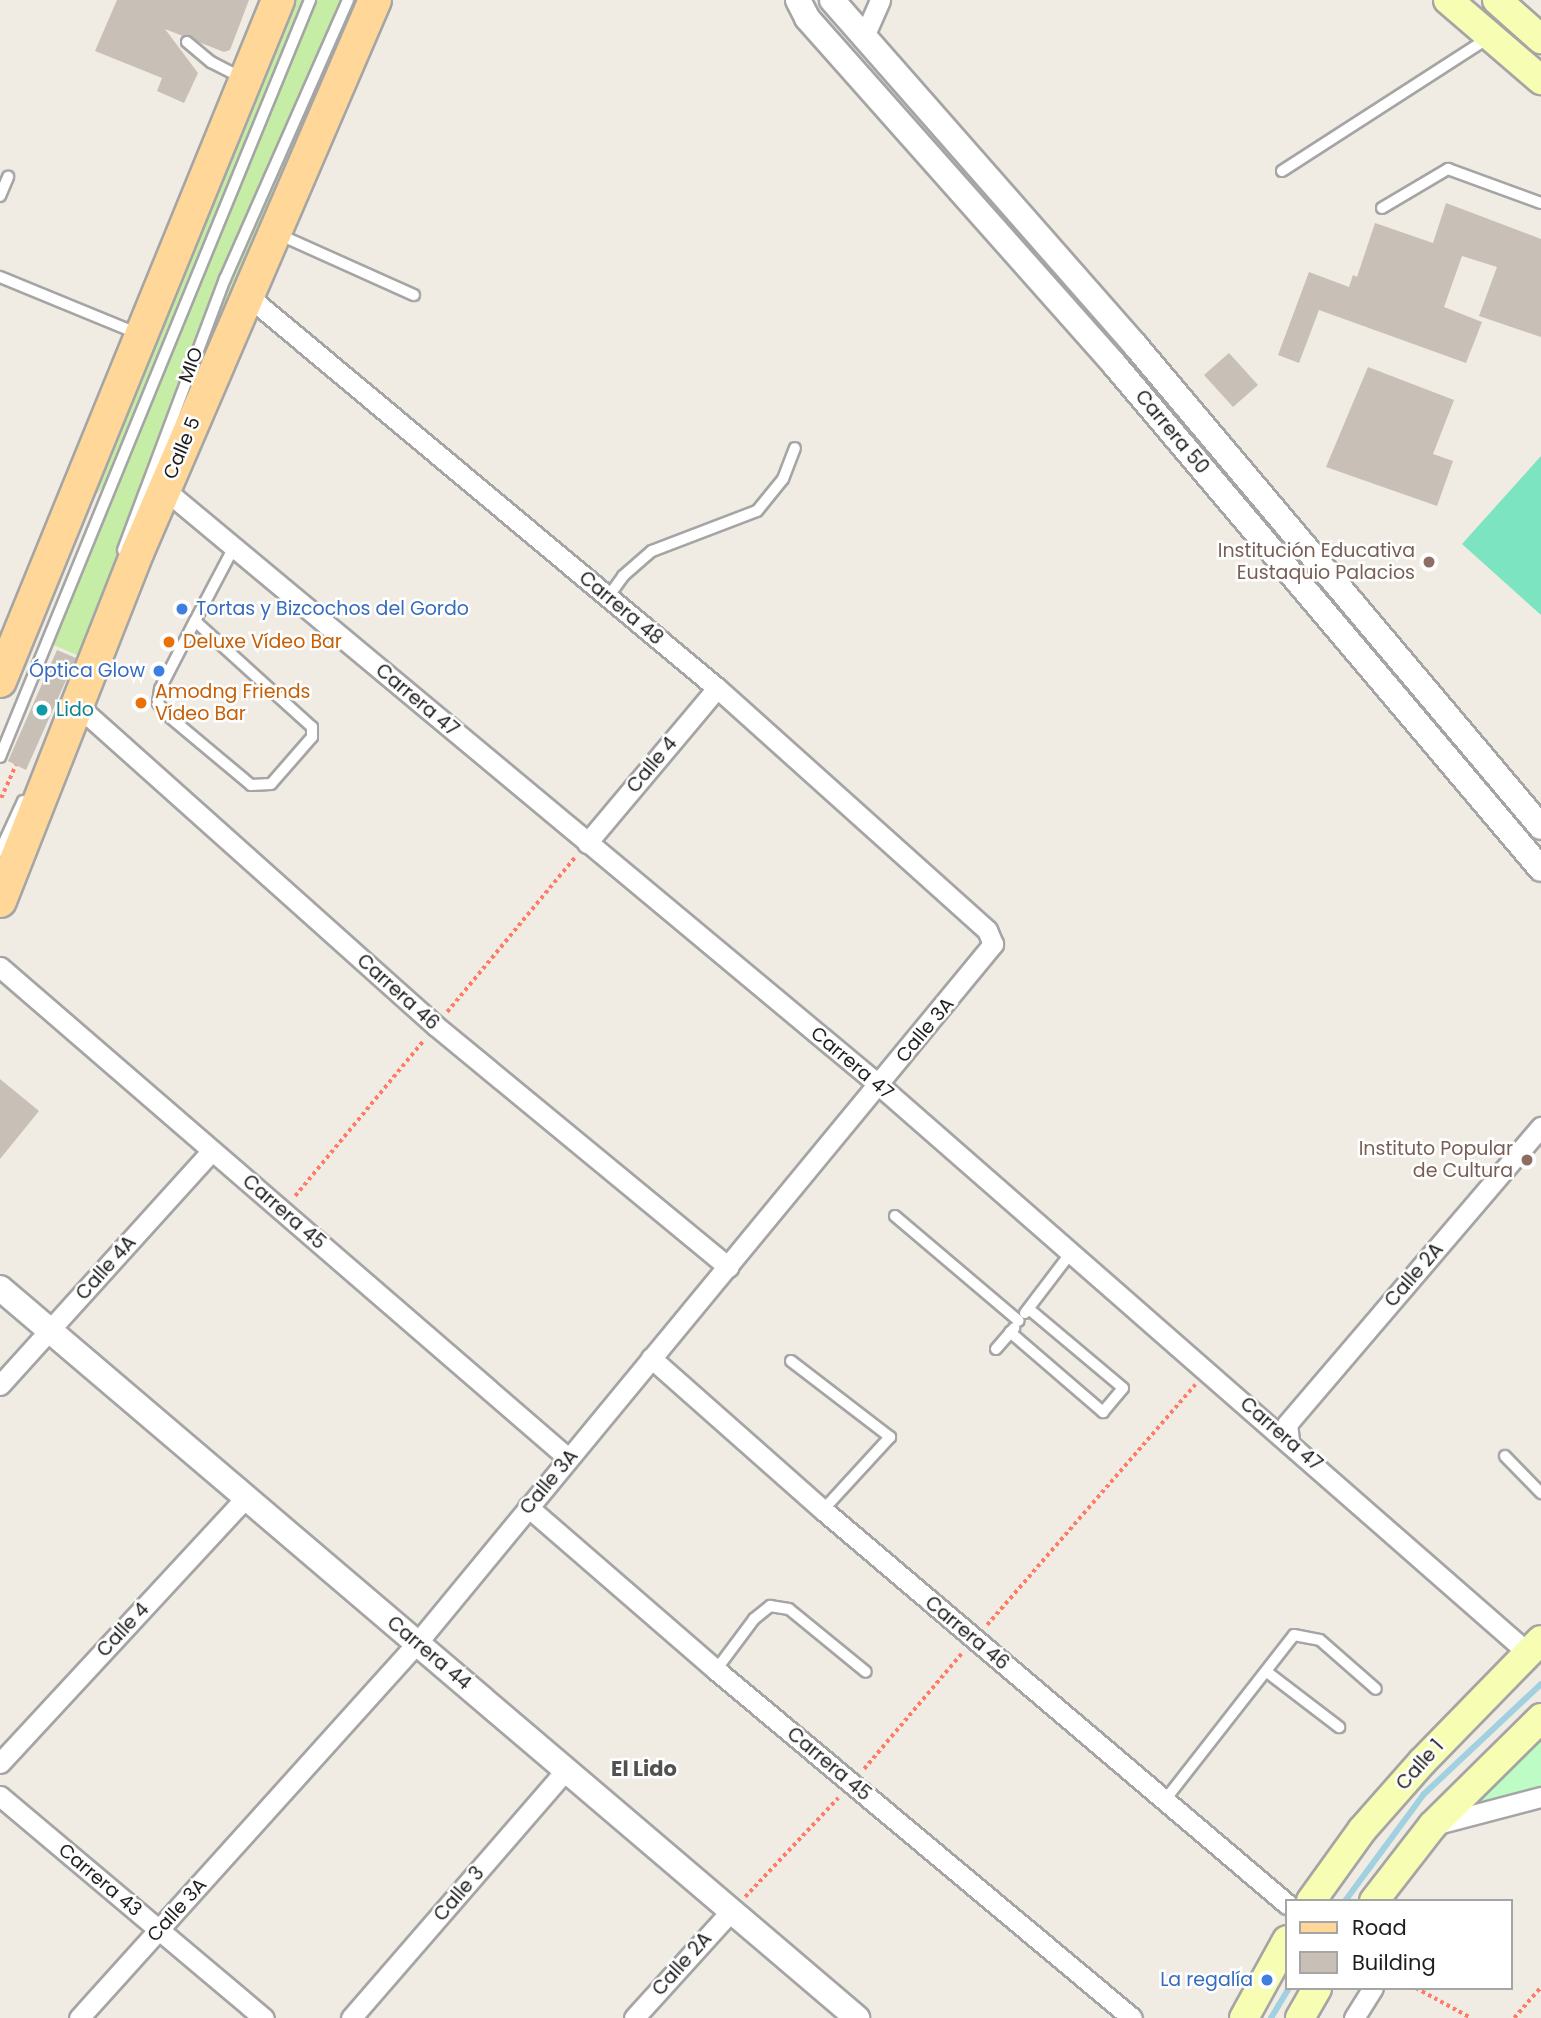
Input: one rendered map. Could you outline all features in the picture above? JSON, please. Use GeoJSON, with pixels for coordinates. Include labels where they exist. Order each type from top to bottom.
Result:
{"type":"FeatureCollection","features":[{"type":"Feature","properties":{"kind":"main road"},"geometry":{"type":"LineString","coordinates":[[0,681],[278,0]]}},
{"type":"Feature","properties":{"kind":"main road","name":"Calle 5"},"geometry":{"type":"LineString","coordinates":[[0,901],[164,489],[375,0]]}},
{"type":"Feature","properties":{"kind":"main road"},"geometry":{"type":"LineString","coordinates":[[1448,0],[1541,80]]}},
{"type":"Feature","properties":{"kind":"main road"},"geometry":{"type":"LineString","coordinates":[[1497,0],[1541,39]]}},
{"type":"Feature","properties":{"kind":"main road","name":"Calle 1"},"geometry":{"type":"LineString","coordinates":[[1312,1899],[1362,1829],[1534,1646]]}},
{"type":"Feature","properties":{"kind":"main road"},"geometry":{"type":"LineString","coordinates":[[1376,1899],[1433,1825],[1541,1718]]}},
{"type":"Feature","properties":{"kind":"main road"},"geometry":{"type":"LineString","coordinates":[[1244,2018],[1286,1942]]}},
{"type":"Feature","properties":{"kind":"main road"},"geometry":{"type":"LineString","coordinates":[[1300,2018],[1316,1990]]}},
{"type":"Feature","properties":{"kind":"street","name":"Carrera 50"},"geometry":{"type":"LineString","coordinates":[[798,0],[807,18],[1115,364],[1541,869]]}},
{"type":"Feature","properties":{"kind":"street","name":"Carrera 50"},"geometry":{"type":"LineString","coordinates":[[832,0],[863,39],[1135,345],[1541,827]]}},
{"type":"Feature","properties":{"kind":"street"},"geometry":{"type":"LineString","coordinates":[[863,39],[880,0]]}},
{"type":"Feature","properties":{"kind":"street","name":"Carrera 48"},"geometry":{"type":"LineString","coordinates":[[248,296],[717,688],[987,930]]}},
{"type":"Feature","properties":{"kind":"street","name":"Carrera 47"},"geometry":{"type":"LineString","coordinates":[[164,489],[879,1085],[1070,1254],[1282,1429],[1534,1646]]}},
{"type":"Feature","properties":{"kind":"street","name":"Calle 4"},"geometry":{"type":"LineString","coordinates":[[587,843],[717,688]]}},
{"type":"Feature","properties":{"kind":"street","name":"Carrera 46"},"geometry":{"type":"LineString","coordinates":[[78,706],[436,1026],[728,1267]]}},
{"type":"Feature","properties":{"kind":"street","name":"Calle 3A"},"geometry":{"type":"LineString","coordinates":[[79,2018],[417,1643],[990,951],[993,944],[987,930]]}},
{"type":"Feature","properties":{"kind":"street","name":"Carrera 45"},"geometry":{"type":"LineString","coordinates":[[0,967],[568,1458]]}},
{"type":"Feature","properties":{"kind":"street","name":"Calle 2A"},"geometry":{"type":"LineString","coordinates":[[1282,1429],[1541,1127]]}},
{"type":"Feature","properties":{"kind":"street","name":"Calle 4A"},"geometry":{"type":"LineString","coordinates":[[0,1385],[212,1150]]}},
{"type":"Feature","properties":{"kind":"street","name":"Carrera 44"},"geometry":{"type":"LineString","coordinates":[[0,1288],[857,2018]]}},
{"type":"Feature","properties":{"kind":"street","name":"Carrera 46"},"geometry":{"type":"LineString","coordinates":[[651,1358],[822,1510],[1286,1902]]}},
{"type":"Feature","properties":{"kind":"street","name":"Calle 4"},"geometry":{"type":"LineString","coordinates":[[0,1763],[246,1497]]}},
{"type":"Feature","properties":{"kind":"street","name":"Carrera 45"},"geometry":{"type":"LineString","coordinates":[[528,1507],[716,1670],[1132,2018]]}},
{"type":"Feature","properties":{"kind":"street","name":"Calle 3"},"geometry":{"type":"LineString","coordinates":[[351,2018],[566,1770]]}},
{"type":"Feature","properties":{"kind":"street","name":"Carrera 43"},"geometry":{"type":"LineString","coordinates":[[0,1796],[264,2018]]}},
{"type":"Feature","properties":{"kind":"street"},"geometry":{"type":"LineString","coordinates":[[1433,1825],[1541,1797]]}},
{"type":"Feature","properties":{"kind":"street","name":"Calle 2A"},"geometry":{"type":"LineString","coordinates":[[634,2018],[731,1911]]}},
{"type":"Feature","properties":{"kind":"street"},"geometry":{"type":"LineString","coordinates":[[1354,2018],[1372,1990]]}},
{"type":"Feature","properties":{"kind":"lane","name":"MIO"},"geometry":{"type":"LineString","coordinates":[[0,757],[310,0]]}},
{"type":"Feature","properties":{"kind":"lane","name":"MIO"},"geometry":{"type":"LineString","coordinates":[[120,556],[225,279],[348,0]]}},
{"type":"Feature","properties":{"kind":"lane"},"geometry":{"type":"LineString","coordinates":[[1282,171],[1491,37]]}},
{"type":"Feature","properties":{"kind":"lane"},"geometry":{"type":"LineString","coordinates":[[187,42],[211,62],[244,78]]}},
{"type":"Feature","properties":{"kind":"lane"},"geometry":{"type":"LineString","coordinates":[[1382,208],[1448,170],[1541,203]]}},
{"type":"Feature","properties":{"kind":"lane"},"geometry":{"type":"LineString","coordinates":[[0,196],[8,177]]}},
{"type":"Feature","properties":{"kind":"lane"},"geometry":{"type":"LineString","coordinates":[[275,232],[414,295]]}},
{"type":"Feature","properties":{"kind":"lane"},"geometry":{"type":"LineString","coordinates":[[0,277],[139,335]]}},
{"type":"Feature","properties":{"kind":"lane"},"geometry":{"type":"LineString","coordinates":[[608,597],[623,576],[652,551],[757,511],[783,479],[795,448]]}},
{"type":"Feature","properties":{"kind":"lane"},"geometry":{"type":"LineString","coordinates":[[195,621],[312,727],[312,737],[271,784],[251,785],[165,713],[158,703],[160,689],[195,621],[234,547]]}},
{"type":"Feature","properties":{"kind":"lane"},"geometry":{"type":"LineString","coordinates":[[45,751],[86,659],[112,582]]}},
{"type":"Feature","properties":{"kind":"lane"},"geometry":{"type":"LineString","coordinates":[[0,851],[29,789]]}},
{"type":"Feature","properties":{"kind":"lane"},"geometry":{"type":"LineString","coordinates":[[895,1216],[1019,1321]]}},
{"type":"Feature","properties":{"kind":"lane"},"geometry":{"type":"LineString","coordinates":[[996,1349],[1070,1254]]}},
{"type":"Feature","properties":{"kind":"lane"},"geometry":{"type":"LineString","coordinates":[[1010,1332],[1103,1412],[1123,1388],[1029,1309]]}},
{"type":"Feature","properties":{"kind":"lane"},"geometry":{"type":"LineString","coordinates":[[791,1361],[890,1437],[822,1510]]}},
{"type":"Feature","properties":{"kind":"lane"},"geometry":{"type":"LineString","coordinates":[[1505,1456],[1541,1493]]}},
{"type":"Feature","properties":{"kind":"lane"},"geometry":{"type":"LineString","coordinates":[[716,1670],[754,1619],[770,1606],[789,1609],[866,1672]]}},
{"type":"Feature","properties":{"kind":"lane"},"geometry":{"type":"LineString","coordinates":[[1165,1800],[1294,1636],[1308,1634],[1320,1640],[1376,1689]]}},
{"type":"Feature","properties":{"kind":"lane"},"geometry":{"type":"LineString","coordinates":[[1267,1672],[1339,1727]]}},
{"type":"Feature","properties":{"kind":"path"},"geometry":{"type":"LineString","coordinates":[[1,798],[16,765]]}},
{"type":"Feature","properties":{"kind":"path"},"geometry":{"type":"LineString","coordinates":[[1514,2018],[1541,1987]]}},
{"type":"Feature","properties":{"kind":"path"},"geometry":{"type":"LineString","coordinates":[[1420,1990],[1471,2018]]}},
{"type":"Feature","properties":{"kind":"green space"},"geometry":{"type":"Polygon","coordinates":[[[278,0],[365,0],[86,659],[49,643],[117,470],[60,537],[278,0]]]}},
{"type":"Feature","properties":{"kind":"green space"},"geometry":{"type":"Polygon","coordinates":[[[1541,456],[1541,615],[1462,544],[1541,456]]]}},
{"type":"Feature","properties":{"kind":"green space"},"geometry":{"type":"Polygon","coordinates":[[[1541,1718],[1541,1797],[1433,1825],[1541,1718]]]}},
{"type":"Feature","properties":{"kind":"building"},"geometry":{"type":"Polygon","coordinates":[[[117,0],[249,0],[230,50],[224,52],[165,29],[198,73],[184,103],[157,91],[162,78],[95,51],[117,0]]]}},
{"type":"Feature","properties":{"kind":"building"},"geometry":{"type":"Polygon","coordinates":[[[1446,203],[1541,239],[1541,337],[1479,316],[1497,267],[1462,256],[1444,307],[1482,322],[1466,363],[1319,310],[1299,363],[1278,355],[1309,272],[1349,287],[1353,275],[1357,277],[1375,223],[1433,243],[1446,203]]]}},
{"type":"Feature","properties":{"kind":"building"},"geometry":{"type":"Polygon","coordinates":[[[1229,353],[1258,385],[1233,407],[1204,375],[1229,353]]]}},
{"type":"Feature","properties":{"kind":"building"},"geometry":{"type":"Polygon","coordinates":[[[1368,367],[1454,400],[1433,454],[1453,461],[1437,506],[1326,467],[1368,367]]]}},
{"type":"Feature","properties":{"kind":"building","name":"Lido"},"geometry":{"type":"Polygon","coordinates":[[[57,650],[76,658],[26,770],[8,761],[57,650]]]}},
{"type":"Feature","properties":{"kind":"building"},"geometry":{"type":"Polygon","coordinates":[[[0,1079],[39,1111],[0,1159],[0,1079]]]}},
{"type":"Feature","properties":{"kind":"waterway"},"geometry":{"type":"LineString","coordinates":[[1346,1899],[1424,1794],[1541,1684]]}},
{"type":"Feature","properties":{"kind":"waterway"},"geometry":{"type":"LineString","coordinates":[[1271,2018],[1288,1990]]}},
{"type":"Feature","properties":{"kind":"place","name":"Institución Educativa Eustaquio Palacios"},"geometry":{"type":"Point","coordinates":[1429,562]}},
{"type":"Feature","properties":{"kind":"place","name":"Tortas y Bizcochos del Gordo"},"geometry":{"type":"Point","coordinates":[182,609]}},
{"type":"Feature","properties":{"kind":"place","name":"Deluxe Vídeo Bar"},"geometry":{"type":"Point","coordinates":[169,642]}},
{"type":"Feature","properties":{"kind":"place","name":"Óptica Glow"},"geometry":{"type":"Point","coordinates":[159,671]}},
{"type":"Feature","properties":{"kind":"place","name":"Amodng Friends Vídeo Bar"},"geometry":{"type":"Point","coordinates":[141,703]}},
{"type":"Feature","properties":{"kind":"place","name":"Lido"},"geometry":{"type":"Point","coordinates":[42,710]}},
{"type":"Feature","properties":{"kind":"place","name":"Instituto Popular de Cultura"},"geometry":{"type":"Point","coordinates":[1527,1160]}},
{"type":"Feature","properties":{"kind":"place","name":"La regalía"},"geometry":{"type":"Point","coordinates":[1267,1980]}},
{"type":"Feature","properties":{"kind":"district","name":"El Lido"},"geometry":{"type":"Point","coordinates":[644,1769]}}]}
